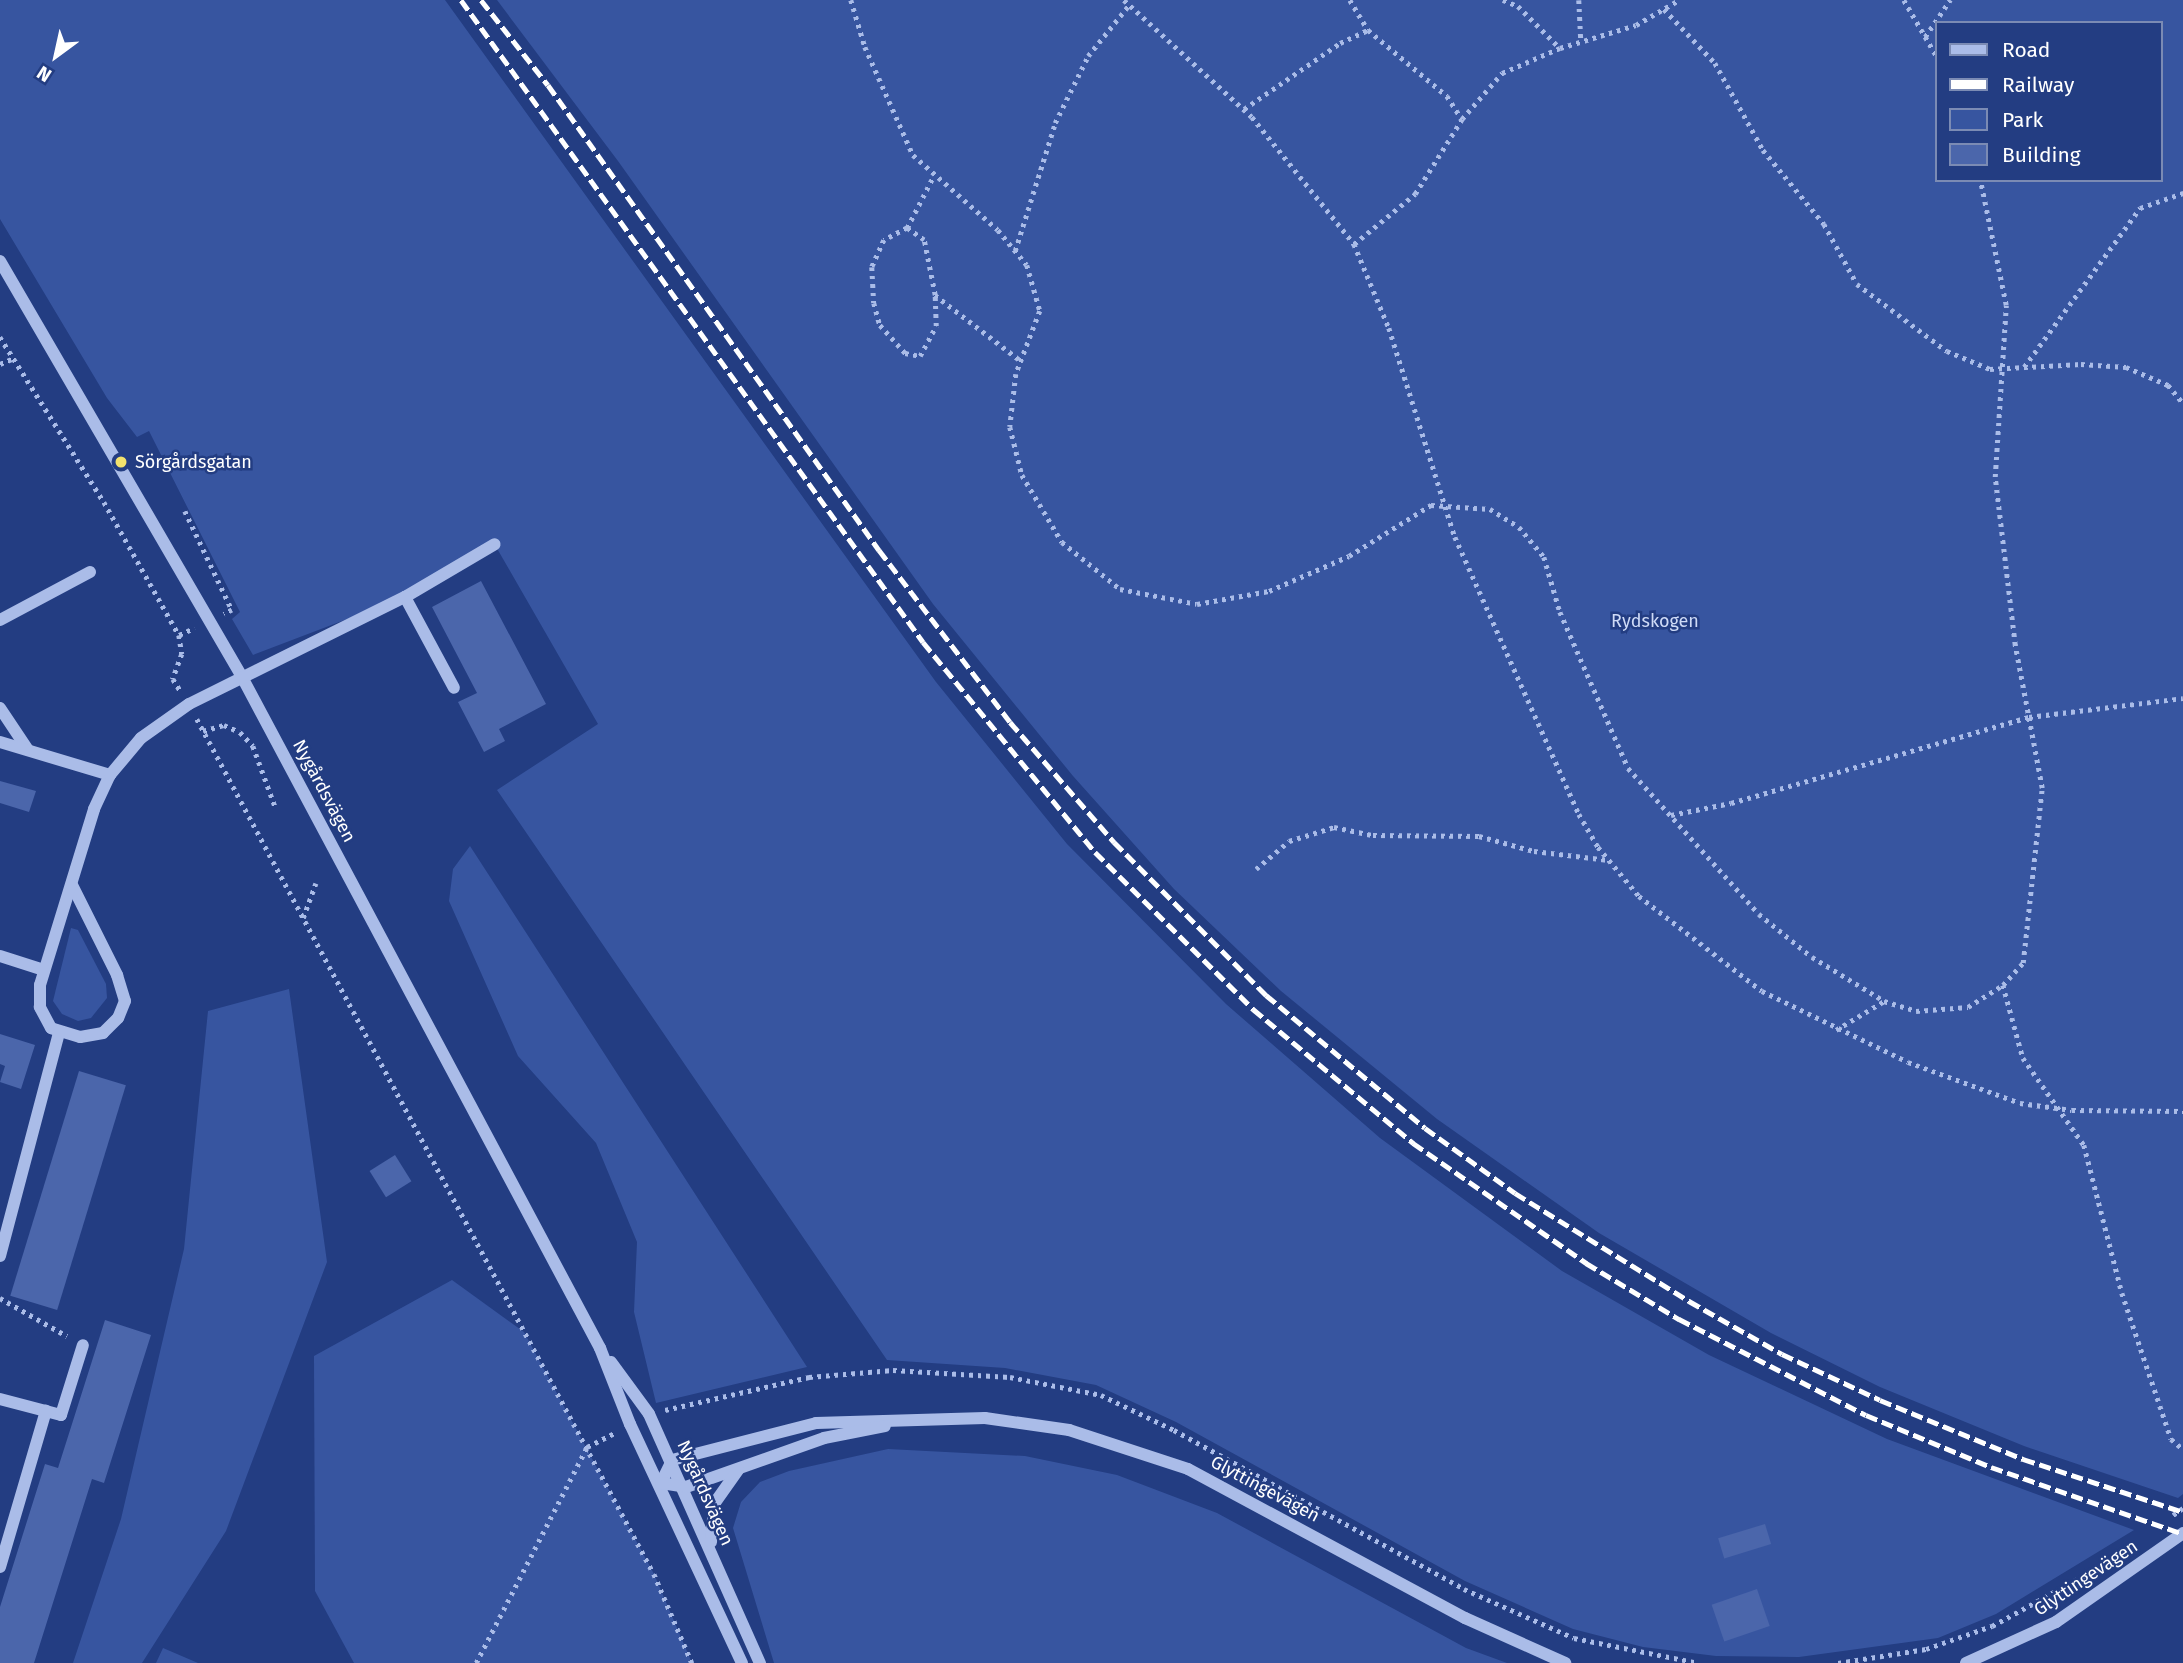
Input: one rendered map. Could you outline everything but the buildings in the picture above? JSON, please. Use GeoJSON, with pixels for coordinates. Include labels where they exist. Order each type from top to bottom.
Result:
{"type":"FeatureCollection","features":[{"type":"Feature","properties":{"kind":"street","name":"Nygårdsvägen"},"geometry":{"type":"LineString","coordinates":[[0,261],[242,677],[600,1348],[630,1424],[661,1483],[742,1663]]}},
{"type":"Feature","properties":{"kind":"street"},"geometry":{"type":"LineString","coordinates":[[72,885],[117,975],[125,1001],[118,1018],[103,1032],[80,1037],[59,1033],[43,1018],[40,1007],[44,970],[94,809],[110,775],[141,738],[189,704],[405,597],[495,544]]}},
{"type":"Feature","properties":{"kind":"street"},"geometry":{"type":"LineString","coordinates":[[0,620],[90,572]]}},
{"type":"Feature","properties":{"kind":"street"},"geometry":{"type":"LineString","coordinates":[[405,597],[454,688]]}},
{"type":"Feature","properties":{"kind":"street"},"geometry":{"type":"LineString","coordinates":[[0,708],[28,750]]}},
{"type":"Feature","properties":{"kind":"street"},"geometry":{"type":"LineString","coordinates":[[0,742],[110,775]]}},
{"type":"Feature","properties":{"kind":"street"},"geometry":{"type":"LineString","coordinates":[[0,956],[44,970]]}},
{"type":"Feature","properties":{"kind":"street"},"geometry":{"type":"LineString","coordinates":[[0,1256],[59,1033]]}},
{"type":"Feature","properties":{"kind":"street"},"geometry":{"type":"LineString","coordinates":[[0,1399],[61,1415],[83,1345]]}},
{"type":"Feature","properties":{"kind":"street","name":"Nygårdsvägen"},"geometry":{"type":"LineString","coordinates":[[600,1348],[649,1414],[686,1488],[760,1663]]}},
{"type":"Feature","properties":{"kind":"street"},"geometry":{"type":"LineString","coordinates":[[0,1567],[46,1411]]}},
{"type":"Feature","properties":{"kind":"street","name":"Glyttingevägen"},"geometry":{"type":"LineString","coordinates":[[686,1488],[824,1438],[926,1417]]}},
{"type":"Feature","properties":{"kind":"street","name":"Glyttingevägen"},"geometry":{"type":"LineString","coordinates":[[672,1460],[816,1423],[926,1417],[985,1418],[1069,1430],[1188,1469],[1465,1618],[1565,1663]]}},
{"type":"Feature","properties":{"kind":"street"},"geometry":{"type":"LineString","coordinates":[[672,1460],[661,1483],[686,1488]]}},
{"type":"Feature","properties":{"kind":"street"},"geometry":{"type":"LineString","coordinates":[[710,1546],[714,1504],[740,1468]]}},
{"type":"Feature","properties":{"kind":"street","name":"Glyttingevägen"},"geometry":{"type":"LineString","coordinates":[[1966,1663],[2056,1622],[2183,1533]]}},
{"type":"Feature","properties":{"kind":"path"},"geometry":{"type":"LineString","coordinates":[[851,0],[865,47],[913,155],[1027,265],[1040,311],[1021,361],[1010,427],[1022,475],[1062,542],[1120,589],[1197,604],[1269,591],[1349,556],[1431,505],[1490,509],[1519,527],[1545,557],[1560,612],[1629,768],[1759,914],[1812,957],[1884,1001],[1916,1011],[1968,1007],[2003,985],[2023,963],[2042,789],[2029,717],[1995,477],[2006,305],[1980,182]]}},
{"type":"Feature","properties":{"kind":"path"},"geometry":{"type":"LineString","coordinates":[[1124,0],[1244,109],[1354,244],[1389,328],[1443,504],[1564,781],[1609,861],[1639,896],[1718,960],[1762,990],[1836,1030],[2020,1103],[2063,1108],[2183,1111]]}},
{"type":"Feature","properties":{"kind":"path"},"geometry":{"type":"LineString","coordinates":[[1350,0],[1368,30],[1447,96],[1462,118]]}},
{"type":"Feature","properties":{"kind":"path"},"geometry":{"type":"LineString","coordinates":[[1503,0],[1518,6],[1560,48]]}},
{"type":"Feature","properties":{"kind":"path"},"geometry":{"type":"LineString","coordinates":[[1578,0],[1581,41]]}},
{"type":"Feature","properties":{"kind":"path"},"geometry":{"type":"LineString","coordinates":[[1354,244],[1415,194],[1462,118],[1502,73],[1560,48],[1636,25],[1679,0]]}},
{"type":"Feature","properties":{"kind":"path"},"geometry":{"type":"LineString","coordinates":[[1904,0],[1934,51]]}},
{"type":"Feature","properties":{"kind":"path"},"geometry":{"type":"LineString","coordinates":[[1936,21],[1950,0]]}},
{"type":"Feature","properties":{"kind":"path"},"geometry":{"type":"LineString","coordinates":[[1015,251],[1055,123],[1088,56],[1129,5]]}},
{"type":"Feature","properties":{"kind":"path"},"geometry":{"type":"LineString","coordinates":[[1664,9],[1716,62],[1763,150],[1825,224],[1857,284],[1947,351],[1990,369],[2126,367],[2168,385],[2183,403]]}},
{"type":"Feature","properties":{"kind":"path"},"geometry":{"type":"LineString","coordinates":[[1926,37],[1934,25]]}},
{"type":"Feature","properties":{"kind":"path"},"geometry":{"type":"LineString","coordinates":[[1244,109],[1340,43],[1368,30]]}},
{"type":"Feature","properties":{"kind":"path"},"geometry":{"type":"LineString","coordinates":[[907,228],[924,240],[935,295],[936,326],[920,356],[905,353],[880,325],[872,267],[884,240],[907,228],[934,175]]}},
{"type":"Feature","properties":{"kind":"path"},"geometry":{"type":"LineString","coordinates":[[2024,367],[2140,208],[2183,192]]}},
{"type":"Feature","properties":{"kind":"path"},"geometry":{"type":"LineString","coordinates":[[935,295],[1021,361]]}},
{"type":"Feature","properties":{"kind":"path"},"geometry":{"type":"LineString","coordinates":[[0,337],[104,502],[179,635],[182,654],[173,679],[189,704],[654,1574],[692,1663]]}},
{"type":"Feature","properties":{"kind":"path"},"geometry":{"type":"LineString","coordinates":[[0,364],[14,358]]}},
{"type":"Feature","properties":{"kind":"path"},"geometry":{"type":"LineString","coordinates":[[1671,815],[1744,800],[2029,717],[2183,698]]}},
{"type":"Feature","properties":{"kind":"path"},"geometry":{"type":"LineString","coordinates":[[203,731],[223,726],[240,732],[253,746],[276,809]]}},
{"type":"Feature","properties":{"kind":"path"},"geometry":{"type":"LineString","coordinates":[[1256,869],[1289,841],[1334,827],[1373,835],[1479,836],[1534,851],[1609,861]]}},
{"type":"Feature","properties":{"kind":"path"},"geometry":{"type":"LineString","coordinates":[[303,918],[316,883]]}},
{"type":"Feature","properties":{"kind":"path"},"geometry":{"type":"LineString","coordinates":[[2003,985],[2023,1058],[2063,1108],[2084,1145],[2122,1293],[2171,1438],[2183,1449]]}},
{"type":"Feature","properties":{"kind":"path"},"geometry":{"type":"LineString","coordinates":[[1836,1030],[1884,1001]]}},
{"type":"Feature","properties":{"kind":"path"},"geometry":{"type":"LineString","coordinates":[[0,1298],[83,1345]]}},
{"type":"Feature","properties":{"kind":"path"},"geometry":{"type":"LineString","coordinates":[[477,1663],[587,1447]]}},
{"type":"Feature","properties":{"kind":"path"},"geometry":{"type":"LineString","coordinates":[[2162,1524],[2183,1508]]}},
{"type":"Feature","properties":{"kind":"path"},"geometry":{"type":"LineString","coordinates":[[1838,1663],[1926,1649],[1992,1626],[2087,1574]]}},
{"type":"Feature","properties":{"kind":"green space"},"geometry":{"type":"Polygon","coordinates":[[[0,0],[445,0],[936,682],[1067,844],[1226,1004],[1380,1138],[1562,1271],[1709,1355],[1887,1439],[2134,1530],[1996,1614],[1938,1638],[1799,1657],[1716,1656],[1643,1647],[1573,1629],[1465,1581],[1176,1422],[1096,1385],[1005,1368],[887,1360],[497,790],[598,724],[495,545],[405,597],[253,655],[232,619],[240,612],[149,431],[137,437],[107,398],[0,219],[0,0]]]}},
{"type":"Feature","properties":{"kind":"green space","name":"Rydskogen"},"geometry":{"type":"Polygon","coordinates":[[[497,0],[2183,0],[2183,1494],[2178,1498],[2024,1446],[1880,1387],[1771,1333],[1599,1233],[1437,1119],[1281,991],[1174,889],[1073,776],[933,604],[618,161],[497,0]]]}},
{"type":"Feature","properties":{"kind":"green space"},"geometry":{"type":"Polygon","coordinates":[[[470,846],[807,1367],[656,1403],[634,1312],[637,1242],[596,1143],[518,1056],[449,901],[453,869],[470,846]]]}},
{"type":"Feature","properties":{"kind":"green space"},"geometry":{"type":"Polygon","coordinates":[[[71,928],[78,930],[106,984],[107,998],[91,1018],[78,1021],[62,1014],[53,1001],[71,928]]]}},
{"type":"Feature","properties":{"kind":"green space"},"geometry":{"type":"Polygon","coordinates":[[[289,989],[327,1262],[226,1531],[142,1663],[73,1663],[121,1519],[184,1249],[208,1011],[289,989]]]}},
{"type":"Feature","properties":{"kind":"green space"},"geometry":{"type":"Polygon","coordinates":[[[452,1280],[524,1332],[654,1574],[692,1663],[354,1663],[315,1591],[314,1356],[452,1280]]]}},
{"type":"Feature","properties":{"kind":"green space"},"geometry":{"type":"Polygon","coordinates":[[[888,1449],[1025,1456],[1117,1475],[1217,1513],[1466,1648],[1507,1663],[774,1663],[733,1528],[741,1502],[760,1482],[789,1471],[888,1449]]]}},
{"type":"Feature","properties":{"kind":"green space"},"geometry":{"type":"Polygon","coordinates":[[[163,1648],[198,1663],[156,1663],[163,1648]]]}},
{"type":"Feature","properties":{"kind":"railway"},"geometry":{"type":"LineString","coordinates":[[461,0],[923,642],[1095,852],[1253,1009],[1413,1143],[1586,1263],[1679,1319],[1866,1415],[1991,1467],[2183,1534]]}},
{"type":"Feature","properties":{"kind":"railway"},"geometry":{"type":"LineString","coordinates":[[481,0],[548,85],[879,550],[1010,722],[1114,842],[1266,995],[1425,1128],[1515,1193],[1689,1301],[1782,1354],[1880,1400],[2023,1459],[2183,1512]]}},
{"type":"Feature","properties":{"kind":"place","name":"Sörgårdsgatan"},"geometry":{"type":"Point","coordinates":[121,462]}}]}
